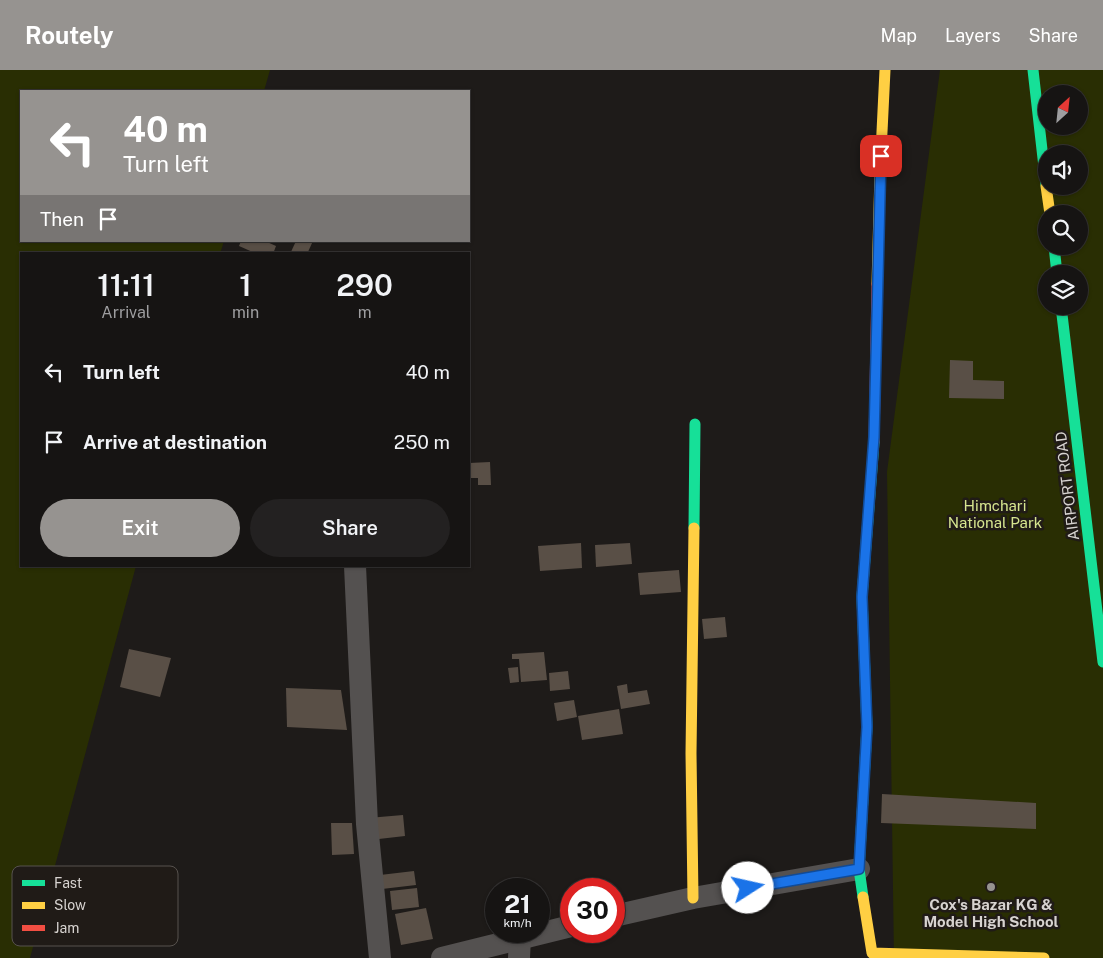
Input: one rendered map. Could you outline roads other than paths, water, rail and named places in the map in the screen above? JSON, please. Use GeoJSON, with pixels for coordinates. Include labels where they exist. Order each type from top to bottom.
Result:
{"type":"FeatureCollection","features":[{"type":"Feature","properties":{"kind":"street"},"geometry":{"type":"LineString","coordinates":[[886,70],[880,173],[874,437],[862,597],[867,727],[859,869],[872,953],[1044,958]]}},
{"type":"Feature","properties":{"kind":"street"},"geometry":{"type":"LineString","coordinates":[[1032,70],[1041,145]]}},
{"type":"Feature","properties":{"kind":"street","name":"AIRPORT ROAD"},"geometry":{"type":"LineString","coordinates":[[1062,315],[1103,662]]}},
{"type":"Feature","properties":{"kind":"street"},"geometry":{"type":"LineString","coordinates":[[692,898],[691,753],[696,424]]}},
{"type":"Feature","properties":{"kind":"street"},"geometry":{"type":"LineString","coordinates":[[354,567],[367,824],[380,958]]}},
{"type":"Feature","properties":{"kind":"street"},"geometry":{"type":"LineString","coordinates":[[625,913],[692,898],[859,869]]}},
{"type":"Feature","properties":{"kind":"street"},"geometry":{"type":"LineString","coordinates":[[442,958],[520,948],[560,931]]}},
{"type":"Feature","properties":{"kind":"place","name":"Cox's Bazar KG & Model High School"},"geometry":{"type":"Point","coordinates":[991,887]}},
{"type":"Feature","properties":{"kind":"park label","name":"Himchari National Park"},"geometry":{"type":"Point","coordinates":[995,514]}}]}
